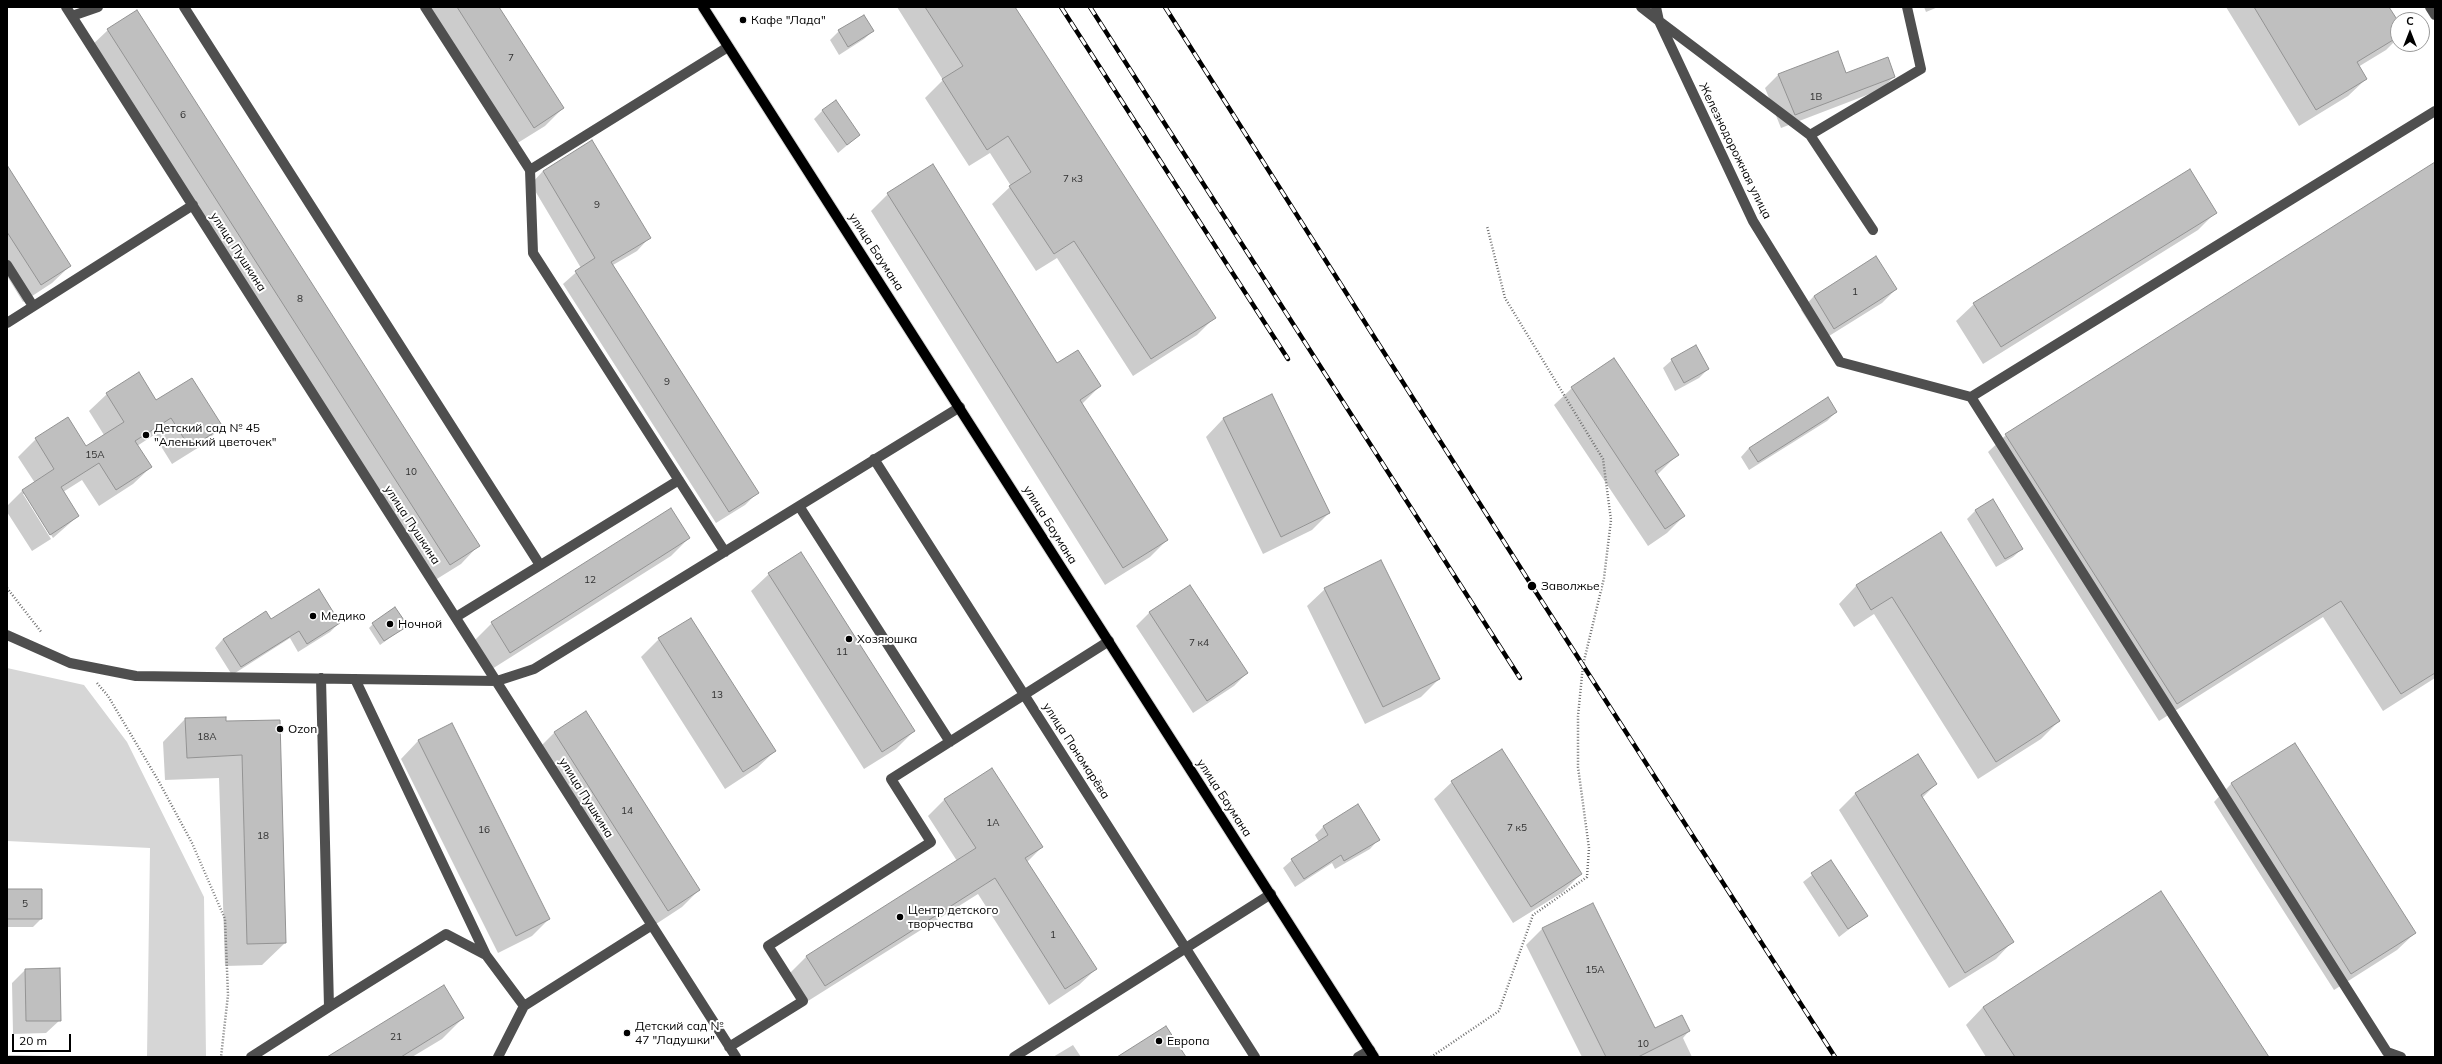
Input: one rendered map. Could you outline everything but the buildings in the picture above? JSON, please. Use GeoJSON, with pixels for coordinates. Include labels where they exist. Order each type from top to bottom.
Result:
{"type":"FeatureCollection","features":[{"type":"Feature","properties":{"kind":"main road","name":"улица Баумана"},"geometry":{"type":"LineString","coordinates":[[703,7],[1372,1053]]}},
{"type":"Feature","properties":{"kind":"street","name":"улица Пушкина"},"geometry":{"type":"LineString","coordinates":[[66,7],[736,1057]]}},
{"type":"Feature","properties":{"kind":"street"},"geometry":{"type":"LineString","coordinates":[[72,16],[98,7]]}},
{"type":"Feature","properties":{"kind":"street"},"geometry":{"type":"LineString","coordinates":[[184,7],[540,565]]}},
{"type":"Feature","properties":{"kind":"street"},"geometry":{"type":"LineString","coordinates":[[425,7],[530,170],[533,253],[725,552]]}},
{"type":"Feature","properties":{"kind":"street","name":"Железнодорожная улица"},"geometry":{"type":"LineString","coordinates":[[1641,7],[1659,22],[1753,221],[1840,362],[1971,397]]}},
{"type":"Feature","properties":{"kind":"street"},"geometry":{"type":"LineString","coordinates":[[1656,7],[1659,22],[1810,135],[1873,230]]}},
{"type":"Feature","properties":{"kind":"street"},"geometry":{"type":"LineString","coordinates":[[1810,135],[1921,69],[1907,7]]}},
{"type":"Feature","properties":{"kind":"street"},"geometry":{"type":"LineString","coordinates":[[2430,7],[2435,15]]}},
{"type":"Feature","properties":{"kind":"street"},"geometry":{"type":"LineString","coordinates":[[530,170],[728,47]]}},
{"type":"Feature","properties":{"kind":"street"},"geometry":{"type":"LineString","coordinates":[[2401,1057],[2387,1052],[1971,397],[2435,111]]}},
{"type":"Feature","properties":{"kind":"street"},"geometry":{"type":"LineString","coordinates":[[7,323],[193,205]]}},
{"type":"Feature","properties":{"kind":"street"},"geometry":{"type":"LineString","coordinates":[[7,265],[33,306]]}},
{"type":"Feature","properties":{"kind":"street"},"geometry":{"type":"LineString","coordinates":[[7,635],[76,664],[136,676],[497,681],[534,669],[960,407]]}},
{"type":"Feature","properties":{"kind":"street","name":"улица Пономарёва"},"geometry":{"type":"LineString","coordinates":[[874,459],[1255,1057]]}},
{"type":"Feature","properties":{"kind":"street"},"geometry":{"type":"LineString","coordinates":[[456,618],[679,480]]}},
{"type":"Feature","properties":{"kind":"street"},"geometry":{"type":"LineString","coordinates":[[799,506],[950,742]]}},
{"type":"Feature","properties":{"kind":"street"},"geometry":{"type":"LineString","coordinates":[[729,1047],[803,1001],[768,946],[931,842],[891,779],[1109,641]]}},
{"type":"Feature","properties":{"kind":"street"},"geometry":{"type":"LineString","coordinates":[[321,678],[329,1007]]}},
{"type":"Feature","properties":{"kind":"street"},"geometry":{"type":"LineString","coordinates":[[355,679],[486,955],[524,1006]]}},
{"type":"Feature","properties":{"kind":"street"},"geometry":{"type":"LineString","coordinates":[[1014,1057],[1270,894]]}},
{"type":"Feature","properties":{"kind":"street"},"geometry":{"type":"LineString","coordinates":[[498,1057],[524,1006],[652,925]]}},
{"type":"Feature","properties":{"kind":"street"},"geometry":{"type":"LineString","coordinates":[[251,1057],[446,934],[486,955]]}},
{"type":"Feature","properties":{"kind":"street"},"geometry":{"type":"LineString","coordinates":[[1358,1057],[1372,1053]]}},
{"type":"Feature","properties":{"kind":"path"},"geometry":{"type":"LineString","coordinates":[[1431,1057],[1500,1011],[1532,915],[1587,876],[1589,848],[1578,767],[1578,716],[1583,665],[1604,578],[1611,520],[1603,459],[1505,298],[1487,226]]}},
{"type":"Feature","properties":{"kind":"path"},"geometry":{"type":"LineString","coordinates":[[7,588],[35,626],[47,637]]}},
{"type":"Feature","properties":{"kind":"path"},"geometry":{"type":"LineString","coordinates":[[76,664],[108,696],[133,737],[192,843],[225,919],[228,995],[221,1057]]}},
{"type":"Feature","properties":{"kind":"shaded area"},"geometry":{"type":"Polygon","coordinates":[[[7,668],[84,685],[127,742],[204,897],[206,1057],[147,1057],[150,848],[7,841],[7,668]]]}},
{"type":"Feature","properties":{"kind":"railway"},"geometry":{"type":"LineString","coordinates":[[1061,7],[1288,359]]}},
{"type":"Feature","properties":{"kind":"railway"},"geometry":{"type":"LineString","coordinates":[[1090,7],[1520,678]]}},
{"type":"Feature","properties":{"kind":"railway"},"geometry":{"type":"LineString","coordinates":[[1165,7],[1532,586],[1835,1057]]}},
{"type":"Feature","properties":{"kind":"place","name":"Кафе \"Лада\""},"geometry":{"type":"Point","coordinates":[743,20]}},
{"type":"Feature","properties":{"kind":"place","name":"Детский сад № 45 \"Аленький цветочек\""},"geometry":{"type":"Point","coordinates":[146,435]}},
{"type":"Feature","properties":{"kind":"place","name":"Заволжье"},"geometry":{"type":"Point","coordinates":[1532,586]}},
{"type":"Feature","properties":{"kind":"place","name":"Медико"},"geometry":{"type":"Point","coordinates":[313,616]}},
{"type":"Feature","properties":{"kind":"place","name":"Ночной"},"geometry":{"type":"Point","coordinates":[390,624]}},
{"type":"Feature","properties":{"kind":"place","name":"Хозяюшка"},"geometry":{"type":"Point","coordinates":[849,639]}},
{"type":"Feature","properties":{"kind":"place","name":"Ozon"},"geometry":{"type":"Point","coordinates":[280,729]}},
{"type":"Feature","properties":{"kind":"place","name":"Центр детского творчества"},"geometry":{"type":"Point","coordinates":[900,917]}},
{"type":"Feature","properties":{"kind":"place","name":"Детский сад № 47 \"Ладушки\""},"geometry":{"type":"Point","coordinates":[627,1033]}},
{"type":"Feature","properties":{"kind":"place","name":"Европа"},"geometry":{"type":"Point","coordinates":[1159,1041]}}]}
